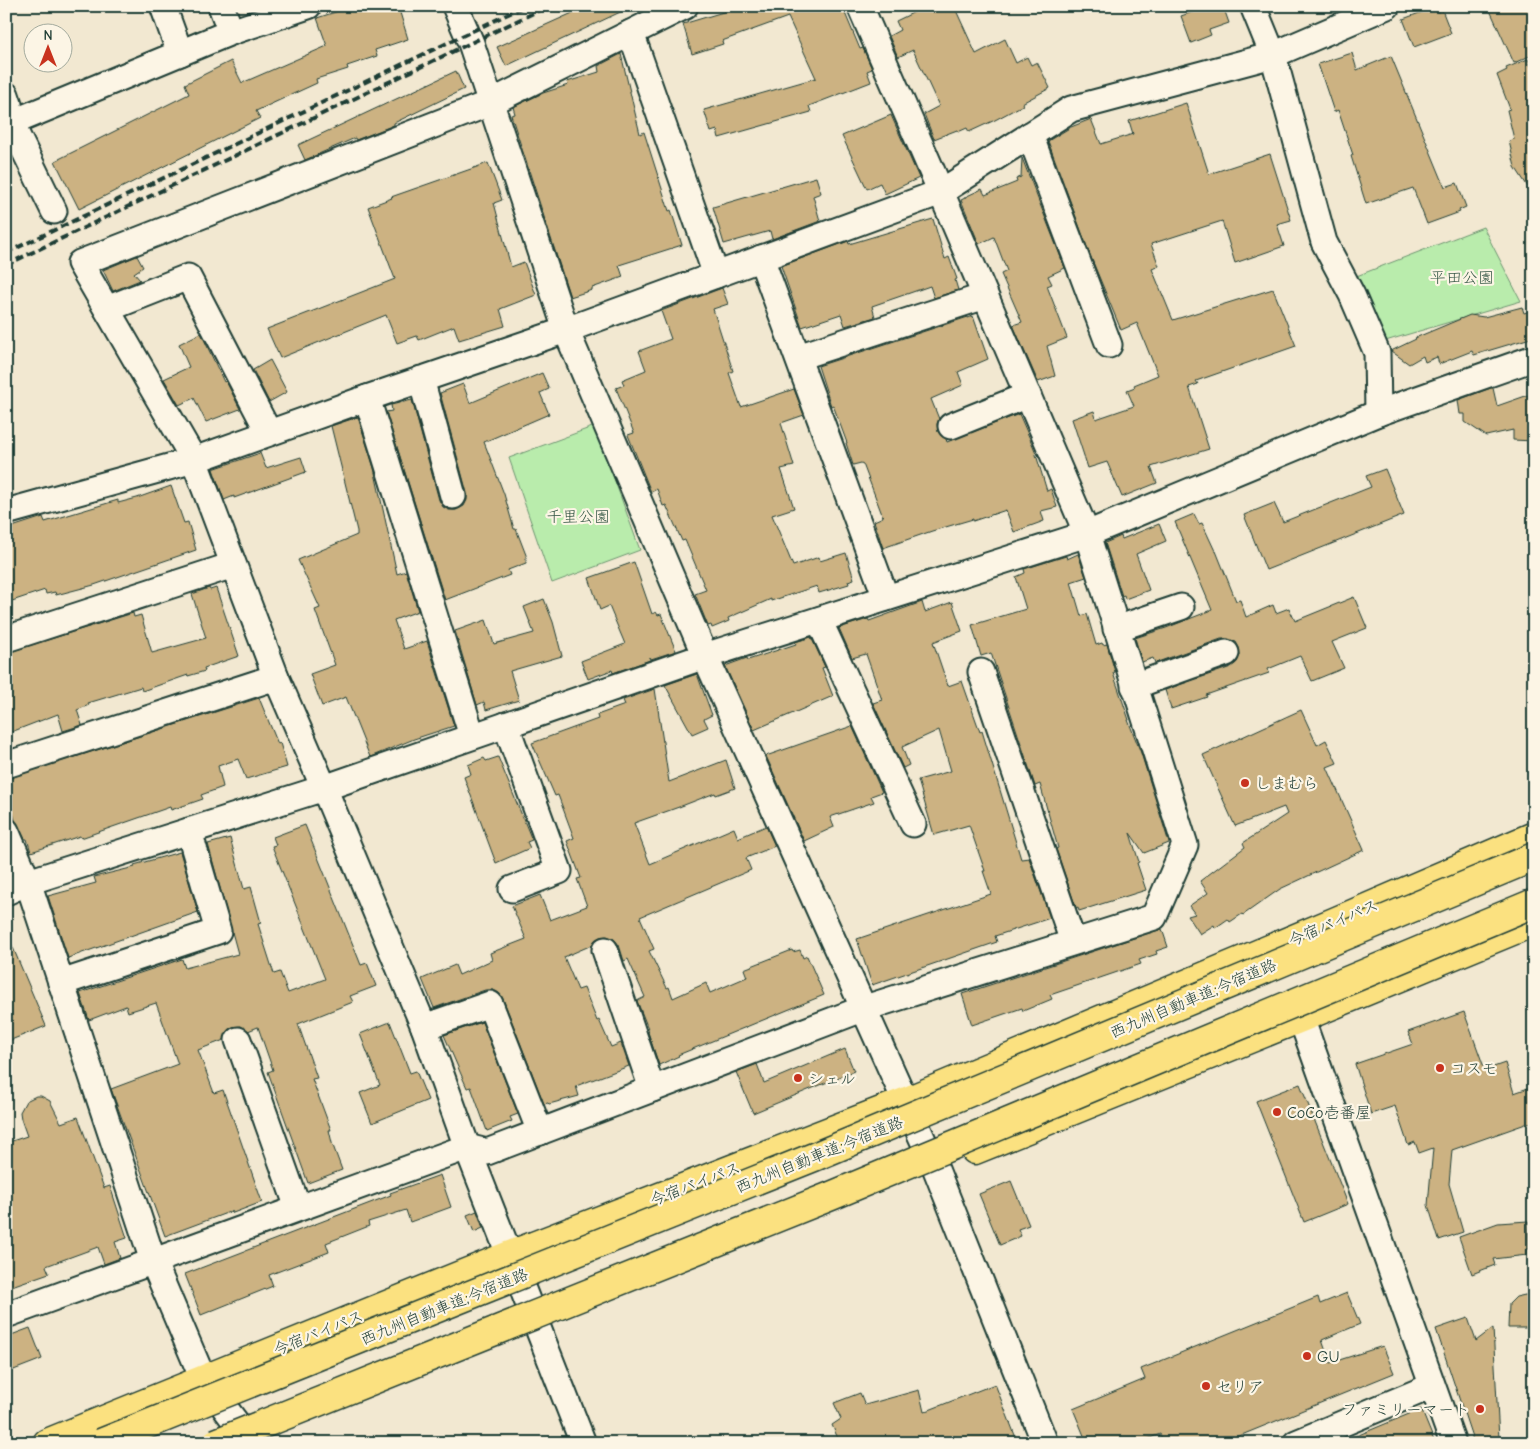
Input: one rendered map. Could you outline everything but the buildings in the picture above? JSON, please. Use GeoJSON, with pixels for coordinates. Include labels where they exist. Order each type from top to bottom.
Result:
{"type":"FeatureCollection","features":[{"type":"Feature","properties":{"kind":"highway","name":"今宿バイパス"},"geometry":{"type":"LineString","coordinates":[[47,1443],[510,1255],[906,1101],[1534,836]]}},
{"type":"Feature","properties":{"kind":"highway","name":"西九州自動車道;今宿道路"},"geometry":{"type":"LineString","coordinates":[[101,1443],[814,1157],[1534,856]]}},
{"type":"Feature","properties":{"kind":"highway"},"geometry":{"type":"LineString","coordinates":[[216,1443],[831,1196],[1534,903]]}},
{"type":"Feature","properties":{"kind":"highway"},"geometry":{"type":"LineString","coordinates":[[248,1442],[935,1167],[1534,922]]}},
{"type":"Feature","properties":{"kind":"street"},"geometry":{"type":"LineString","coordinates":[[163,6],[180,53]]}},
{"type":"Feature","properties":{"kind":"street"},"geometry":{"type":"LineString","coordinates":[[221,6],[231,32]]}},
{"type":"Feature","properties":{"kind":"street"},"geometry":{"type":"LineString","coordinates":[[8,123],[280,11],[308,6]]}},
{"type":"Feature","properties":{"kind":"street"},"geometry":{"type":"LineString","coordinates":[[454,6],[471,43],[566,330],[706,656],[935,1167],[1045,1443]]}},
{"type":"Feature","properties":{"kind":"street"},"geometry":{"type":"LineString","coordinates":[[583,1443],[467,1147],[424,1027],[276,677],[194,460],[80,263],[490,102],[685,6]]}},
{"type":"Feature","properties":{"kind":"street"},"geometry":{"type":"LineString","coordinates":[[6,1315],[467,1147],[487,1152],[865,1008],[1154,917],[1185,844],[1087,534],[860,6]]}},
{"type":"Feature","properties":{"kind":"street"},"geometry":{"type":"LineString","coordinates":[[1253,6],[1273,55],[1324,242],[1352,295],[1377,353],[1378,413]]}},
{"type":"Feature","properties":{"kind":"street"},"geometry":{"type":"LineString","coordinates":[[6,512],[194,460],[421,379],[566,330],[941,192],[1071,109],[1273,55],[1387,6]]}},
{"type":"Feature","properties":{"kind":"street"},"geometry":{"type":"LineString","coordinates":[[632,33],[716,275]]}},
{"type":"Feature","properties":{"kind":"street"},"geometry":{"type":"LineString","coordinates":[[6,95],[9,104],[8,123],[54,211]]}},
{"type":"Feature","properties":{"kind":"street"},"geometry":{"type":"LineString","coordinates":[[1030,135],[1109,345]]}},
{"type":"Feature","properties":{"kind":"street"},"geometry":{"type":"LineString","coordinates":[[761,258],[886,598]]}},
{"type":"Feature","properties":{"kind":"street"},"geometry":{"type":"LineString","coordinates":[[106,309],[188,277],[269,433]]}},
{"type":"Feature","properties":{"kind":"street"},"geometry":{"type":"LineString","coordinates":[[798,358],[985,296]]}},
{"type":"Feature","properties":{"kind":"street"},"geometry":{"type":"LineString","coordinates":[[17,887],[324,788],[706,656],[1087,534],[1378,413],[1534,358]]}},
{"type":"Feature","properties":{"kind":"street"},"geometry":{"type":"LineString","coordinates":[[421,379],[453,496]]}},
{"type":"Feature","properties":{"kind":"street"},"geometry":{"type":"LineString","coordinates":[[951,426],[1028,395]]}},
{"type":"Feature","properties":{"kind":"street"},"geometry":{"type":"LineString","coordinates":[[367,398],[472,736]]}},
{"type":"Feature","properties":{"kind":"street"},"geometry":{"type":"LineString","coordinates":[[6,639],[233,565]]}},
{"type":"Feature","properties":{"kind":"street"},"geometry":{"type":"LineString","coordinates":[[1116,629],[1181,608]]}},
{"type":"Feature","properties":{"kind":"street"},"geometry":{"type":"LineString","coordinates":[[819,620],[913,824]]}},
{"type":"Feature","properties":{"kind":"street"},"geometry":{"type":"LineString","coordinates":[[1134,686],[1226,653]]}},
{"type":"Feature","properties":{"kind":"street"},"geometry":{"type":"LineString","coordinates":[[982,672],[1073,942]]}},
{"type":"Feature","properties":{"kind":"street"},"geometry":{"type":"LineString","coordinates":[[6,765],[276,677]]}},
{"type":"Feature","properties":{"kind":"street"},"geometry":{"type":"LineString","coordinates":[[506,725],[559,871],[512,889]]}},
{"type":"Feature","properties":{"kind":"street"},"geometry":{"type":"LineString","coordinates":[[6,831],[17,887],[61,983],[153,1261],[203,1379],[248,1442]]}},
{"type":"Feature","properties":{"kind":"street"},"geometry":{"type":"LineString","coordinates":[[61,983],[218,931],[189,831]]}},
{"type":"Feature","properties":{"kind":"street"},"geometry":{"type":"LineString","coordinates":[[605,950],[652,1089]]}},
{"type":"Feature","properties":{"kind":"street"},"geometry":{"type":"LineString","coordinates":[[424,1027],[490,1004],[540,1132]]}},
{"type":"Feature","properties":{"kind":"street"},"geometry":{"type":"LineString","coordinates":[[1301,1018],[1453,1443]]}},
{"type":"Feature","properties":{"kind":"street"},"geometry":{"type":"LineString","coordinates":[[238,1040],[298,1208]]}},
{"type":"Feature","properties":{"kind":"street"},"geometry":{"type":"LineString","coordinates":[[1296,1443],[1432,1386]]}},
{"type":"Feature","properties":{"kind":"green space","name":"平田公園"},"geometry":{"type":"Polygon","coordinates":[[[1483,227],[1521,301],[1382,342],[1354,277],[1483,227]]]}},
{"type":"Feature","properties":{"kind":"green space","name":"千里公園"},"geometry":{"type":"Polygon","coordinates":[[[595,426],[640,550],[552,583],[509,458],[595,426]]]}},
{"type":"Feature","properties":{"kind":"railway"},"geometry":{"type":"LineString","coordinates":[[6,253],[525,6]]}},
{"type":"Feature","properties":{"kind":"railway"},"geometry":{"type":"LineString","coordinates":[[6,265],[548,6]]}},
{"type":"Feature","properties":{"kind":"place","name":"しまむら"},"geometry":{"type":"Point","coordinates":[1245,783]}},
{"type":"Feature","properties":{"kind":"place","name":"コスモ"},"geometry":{"type":"Point","coordinates":[1440,1068]}},
{"type":"Feature","properties":{"kind":"place","name":"シェル"},"geometry":{"type":"Point","coordinates":[798,1078]}},
{"type":"Feature","properties":{"kind":"place","name":"CoCo壱番屋"},"geometry":{"type":"Point","coordinates":[1277,1112]}},
{"type":"Feature","properties":{"kind":"place","name":"GU"},"geometry":{"type":"Point","coordinates":[1307,1356]}},
{"type":"Feature","properties":{"kind":"place","name":"セリア"},"geometry":{"type":"Point","coordinates":[1206,1386]}},
{"type":"Feature","properties":{"kind":"place","name":"ファミリーマート"},"geometry":{"type":"Point","coordinates":[1480,1409]}}]}
